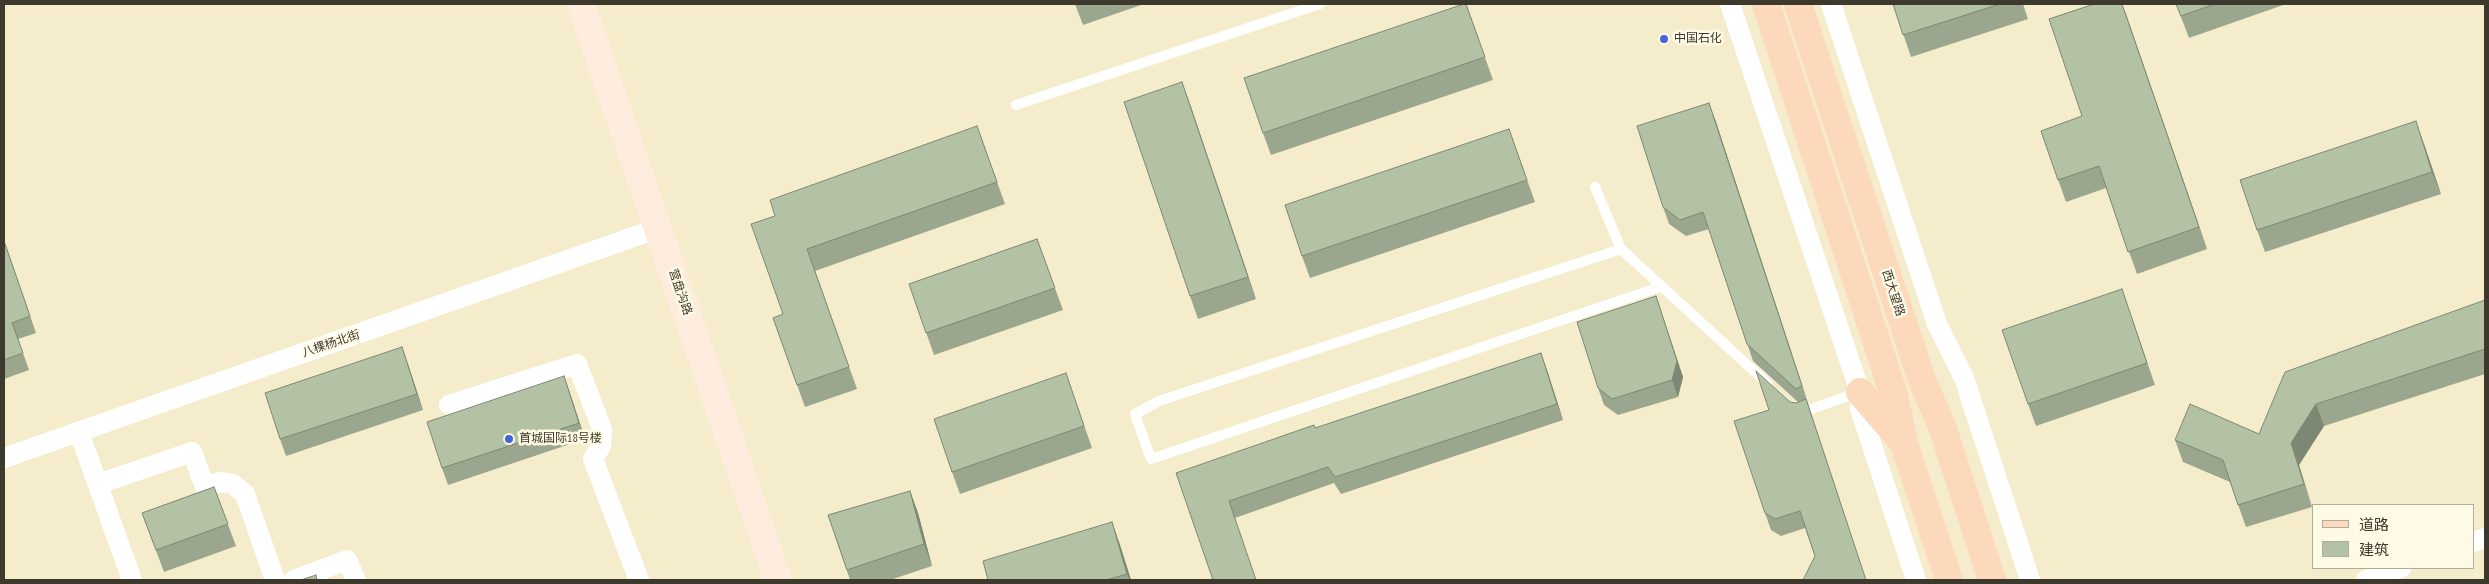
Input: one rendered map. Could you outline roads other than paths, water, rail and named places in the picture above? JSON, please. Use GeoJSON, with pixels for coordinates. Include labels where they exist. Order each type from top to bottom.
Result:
{"type":"FeatureCollection","features":[{"type":"Feature","properties":{"kind":"main road"},"geometry":{"type":"LineString","coordinates":[[1766,4],[1894,395],[1904,444],[1949,580]]}},
{"type":"Feature","properties":{"kind":"main road","name":"西大望路"},"geometry":{"type":"LineString","coordinates":[[1798,4],[1922,380],[1942,429],[1992,580]]}},
{"type":"Feature","properties":{"kind":"main road"},"geometry":{"type":"LineString","coordinates":[[1860,392],[1904,444]]}},
{"type":"Feature","properties":{"kind":"street","name":"营盘沟路"},"geometry":{"type":"LineString","coordinates":[[581,4],[778,580]]}},
{"type":"Feature","properties":{"kind":"street"},"geometry":{"type":"LineString","coordinates":[[1730,4],[1860,392],[1860,409],[1916,580]]}},
{"type":"Feature","properties":{"kind":"street"},"geometry":{"type":"LineString","coordinates":[[1831,4],[1937,324],[1964,378],[2030,580]]}},
{"type":"Feature","properties":{"kind":"street","name":"八棵杨北街"},"geometry":{"type":"LineString","coordinates":[[4,458],[659,228]]}},
{"type":"Feature","properties":{"kind":"street"},"geometry":{"type":"LineString","coordinates":[[449,404],[577,364],[602,429],[601,446],[593,459],[639,580]]}},
{"type":"Feature","properties":{"kind":"street"},"geometry":{"type":"LineString","coordinates":[[80,432],[132,580]]}},
{"type":"Feature","properties":{"kind":"street"},"geometry":{"type":"LineString","coordinates":[[98,484],[192,452],[206,488],[220,482],[233,484],[245,494],[275,580]]}},
{"type":"Feature","properties":{"kind":"street"},"geometry":{"type":"LineString","coordinates":[[294,580],[347,560],[356,580]]}},
{"type":"Feature","properties":{"kind":"street"},"geometry":{"type":"LineString","coordinates":[[2366,580],[2398,569]]}},
{"type":"Feature","properties":{"kind":"lane"},"geometry":{"type":"LineString","coordinates":[[1016,105],[1320,4]]}},
{"type":"Feature","properties":{"kind":"lane"},"geometry":{"type":"LineString","coordinates":[[1595,187],[1621,249],[1660,287],[1778,393]]}},
{"type":"Feature","properties":{"kind":"lane"},"geometry":{"type":"LineString","coordinates":[[1621,249],[1158,401],[1135,414],[1151,459],[1660,287]]}},
{"type":"Feature","properties":{"kind":"lane"},"geometry":{"type":"LineString","coordinates":[[1792,406],[1800,413],[1860,392]]}},
{"type":"Feature","properties":{"kind":"place","name":"中国石化"},"geometry":{"type":"Point","coordinates":[1664,39]}},
{"type":"Feature","properties":{"kind":"place","name":"首城国际18号楼"},"geometry":{"type":"Point","coordinates":[509,439]}}]}
